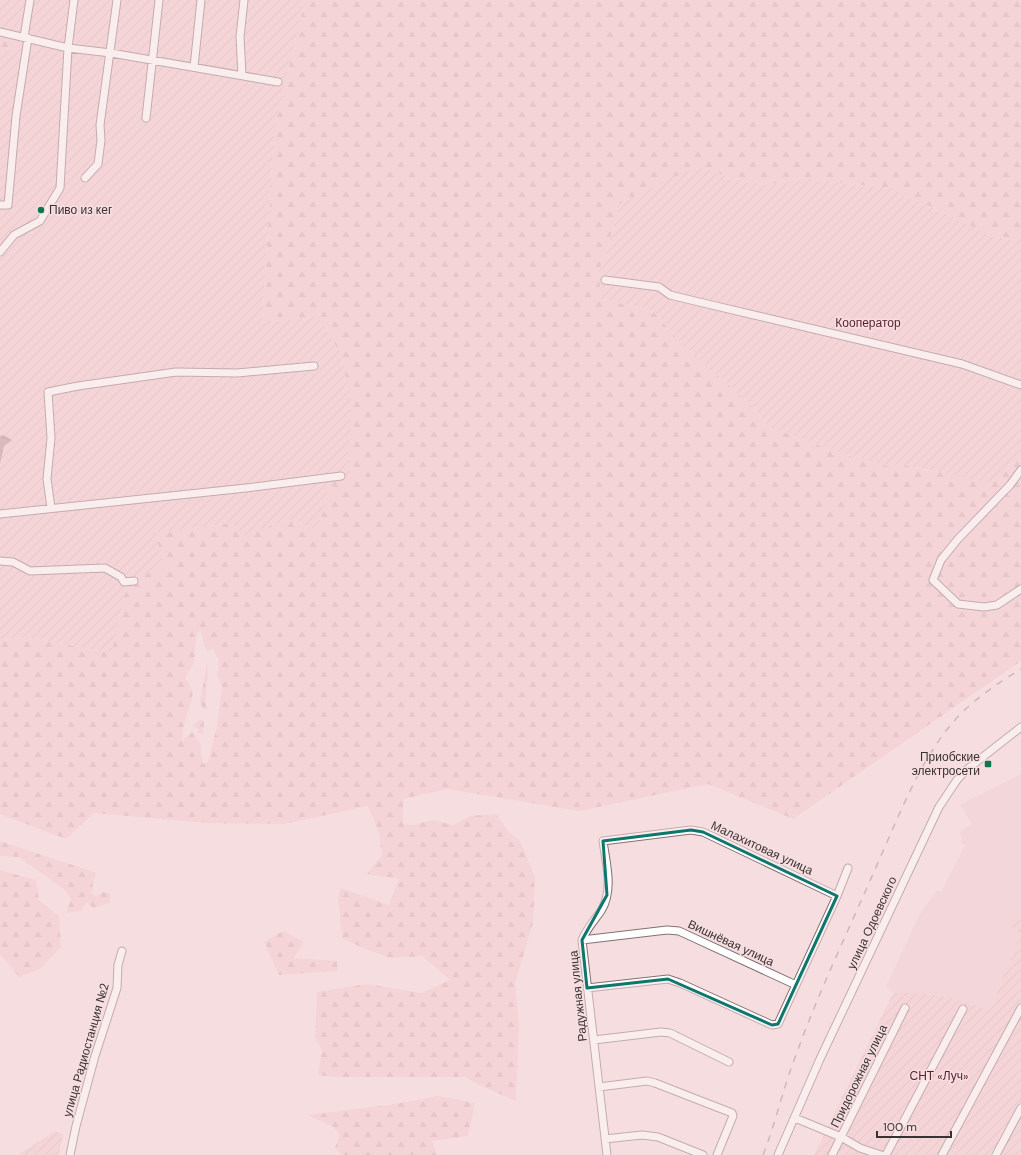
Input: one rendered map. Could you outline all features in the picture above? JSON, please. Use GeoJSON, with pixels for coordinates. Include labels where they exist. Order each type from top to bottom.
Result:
{"type":"FeatureCollection","features":[{"type":"Feature","properties":{"kind":"street"},"geometry":{"type":"LineString","coordinates":[[0,205],[8,205],[16,116],[30,0]]}},
{"type":"Feature","properties":{"kind":"street"},"geometry":{"type":"LineString","coordinates":[[0,252],[14,235],[40,221],[60,188],[68,48],[74,0]]}},
{"type":"Feature","properties":{"kind":"street"},"geometry":{"type":"LineString","coordinates":[[85,178],[98,164],[101,140],[100,125],[111,53],[116,0]]}},
{"type":"Feature","properties":{"kind":"street"},"geometry":{"type":"LineString","coordinates":[[146,118],[158,0]]}},
{"type":"Feature","properties":{"kind":"street"},"geometry":{"type":"LineString","coordinates":[[194,67],[201,0]]}},
{"type":"Feature","properties":{"kind":"street"},"geometry":{"type":"LineString","coordinates":[[242,75],[240,37],[244,0]]}},
{"type":"Feature","properties":{"kind":"street"},"geometry":{"type":"LineString","coordinates":[[0,32],[68,48],[111,53],[278,82]]}},
{"type":"Feature","properties":{"kind":"street"},"geometry":{"type":"LineString","coordinates":[[605,280],[658,287],[670,295],[962,364],[1021,385]]}},
{"type":"Feature","properties":{"kind":"street"},"geometry":{"type":"LineString","coordinates":[[51,508],[47,479],[51,438],[48,392],[176,372],[237,373],[314,366]]}},
{"type":"Feature","properties":{"kind":"street"},"geometry":{"type":"LineString","coordinates":[[1021,470],[1010,486],[958,539],[941,560],[934,580],[958,604],[984,607],[997,605],[1021,589]]}},
{"type":"Feature","properties":{"kind":"street"},"geometry":{"type":"LineString","coordinates":[[0,514],[238,489],[341,476]]}},
{"type":"Feature","properties":{"kind":"street"},"geometry":{"type":"LineString","coordinates":[[0,561],[13,562],[30,571],[105,568],[121,577],[124,582],[134,581]]}},
{"type":"Feature","properties":{"kind":"street","name":"улица Одоевского"},"geometry":{"type":"LineString","coordinates":[[778,1155],[820,1059],[939,807],[957,780],[965,771],[1021,727]]}},
{"type":"Feature","properties":{"kind":"street","name":"Малахитовая улица"},"geometry":{"type":"LineString","coordinates":[[603,840],[690,830],[703,832],[837,896]]}},
{"type":"Feature","properties":{"kind":"street","name":"Радужная улица"},"geometry":{"type":"LineString","coordinates":[[603,840],[608,879],[607,895],[602,910],[586,929],[582,940],[608,1155]]}},
{"type":"Feature","properties":{"kind":"street"},"geometry":{"type":"LineString","coordinates":[[588,988],[668,979],[772,1025],[778,1024],[837,896],[848,868]]}},
{"type":"Feature","properties":{"kind":"street","name":"Вишнёвая улица"},"geometry":{"type":"LineString","coordinates":[[582,940],[667,930],[679,931],[796,985]]}},
{"type":"Feature","properties":{"kind":"street","name":"улица Радиостанция №2"},"geometry":{"type":"LineString","coordinates":[[70,1155],[95,1056],[117,988],[118,965],[122,951]]}},
{"type":"Feature","properties":{"kind":"street","name":"Придорожная улица"},"geometry":{"type":"LineString","coordinates":[[832,1155],[905,1008]]}},
{"type":"Feature","properties":{"kind":"street"},"geometry":{"type":"LineString","coordinates":[[942,1155],[1021,1008]]}},
{"type":"Feature","properties":{"kind":"street"},"geometry":{"type":"LineString","coordinates":[[886,1155],[963,1009]]}},
{"type":"Feature","properties":{"kind":"street"},"geometry":{"type":"LineString","coordinates":[[594,1040],[665,1032],[729,1062]]}},
{"type":"Feature","properties":{"kind":"street"},"geometry":{"type":"LineString","coordinates":[[599,1087],[651,1082],[732,1113],[733,1116],[716,1155]]}},
{"type":"Feature","properties":{"kind":"street"},"geometry":{"type":"LineString","coordinates":[[996,1155],[1021,1108]]}},
{"type":"Feature","properties":{"kind":"street"},"geometry":{"type":"LineString","coordinates":[[795,1118],[841,1137],[860,1148],[882,1155]]}},
{"type":"Feature","properties":{"kind":"street"},"geometry":{"type":"LineString","coordinates":[[605,1139],[642,1135],[658,1137],[702,1155]]}},
{"type":"Feature","properties":{"kind":"highlighted area"},"geometry":{"type":"Polygon","coordinates":[[[691,830],[703,832],[837,896],[778,1024],[772,1025],[668,979],[587,988],[582,940],[607,895],[603,841],[691,830]]]}},
{"type":"Feature","properties":{"kind":"shaded area"},"geometry":{"type":"Polygon","coordinates":[[[1021,774],[1021,919],[1012,925],[1020,935],[990,1010],[948,997],[916,993],[893,993],[886,986],[920,914],[937,890],[941,892],[965,845],[961,843],[962,838],[959,833],[972,824],[960,805],[1021,774]]]}},
{"type":"Feature","properties":{"kind":"green space"},"geometry":{"type":"Polygon","coordinates":[[[0,0],[305,0],[274,130],[262,324],[317,315],[339,350],[351,396],[349,478],[329,483],[326,504],[316,529],[288,519],[243,536],[231,523],[156,533],[163,567],[127,583],[111,653],[28,637],[0,639],[0,464],[3,435],[0,436],[0,55],[16,48],[43,50],[2,37],[0,38],[0,0]]]}},
{"type":"Feature","properties":{"kind":"green space"},"geometry":{"type":"Polygon","coordinates":[[[305,0],[1021,0],[1021,237],[1011,240],[991,236],[925,204],[903,196],[893,188],[839,183],[808,178],[767,185],[732,179],[702,167],[620,204],[606,254],[599,271],[601,299],[652,310],[681,343],[750,404],[769,427],[843,454],[886,466],[900,464],[930,471],[1004,473],[1021,452],[1021,661],[793,819],[708,784],[579,811],[447,789],[403,799],[403,824],[413,825],[433,820],[453,825],[470,816],[496,814],[508,831],[520,841],[535,877],[533,923],[515,983],[519,1024],[516,1101],[479,1085],[465,1077],[335,1077],[318,1075],[322,1050],[315,1038],[317,992],[367,984],[421,993],[450,980],[422,956],[390,958],[342,938],[338,896],[341,888],[389,905],[399,879],[367,874],[382,855],[379,832],[368,806],[284,824],[205,823],[94,813],[66,839],[0,814],[0,639],[28,637],[111,653],[127,583],[156,533],[231,523],[243,536],[288,519],[316,529],[326,504],[329,483],[317,315],[262,325],[274,130],[305,0]],[[200,629],[196,637],[194,663],[185,677],[191,689],[192,698],[184,723],[182,741],[192,732],[200,743],[203,764],[208,762],[217,726],[222,687],[217,676],[219,661],[213,648],[207,652],[200,629]]]}},
{"type":"Feature","properties":{"kind":"green space"},"geometry":{"type":"Polygon","coordinates":[[[2,37],[45,50],[16,48],[0,55],[0,38],[2,37]]]}},
{"type":"Feature","properties":{"kind":"green space","name":"Кооператор"},"geometry":{"type":"Polygon","coordinates":[[[702,167],[732,179],[767,185],[808,178],[839,183],[893,188],[903,196],[925,204],[991,236],[1011,240],[1021,237],[1021,452],[1004,473],[987,482],[900,464],[886,466],[843,454],[769,427],[750,404],[681,343],[652,310],[601,299],[599,271],[606,254],[620,204],[668,179],[702,167]]]}},
{"type":"Feature","properties":{"kind":"green space"},"geometry":{"type":"Polygon","coordinates":[[[207,663],[207,709],[203,709],[200,702],[207,663]]]}},
{"type":"Feature","properties":{"kind":"green space"},"geometry":{"type":"Polygon","coordinates":[[[200,719],[204,721],[203,734],[198,733],[198,729],[193,726],[200,719]]]}},
{"type":"Feature","properties":{"kind":"green space"},"geometry":{"type":"Polygon","coordinates":[[[0,841],[97,873],[93,882],[92,893],[96,896],[103,892],[110,893],[110,903],[93,908],[87,902],[81,911],[66,913],[71,899],[65,890],[19,857],[0,856],[0,841]]]}},
{"type":"Feature","properties":{"kind":"green space"},"geometry":{"type":"Polygon","coordinates":[[[0,870],[36,880],[39,900],[59,917],[61,947],[40,969],[19,977],[0,954],[0,870]]]}},
{"type":"Feature","properties":{"kind":"green space","name":"СНТ «Луч»"},"geometry":{"type":"Polygon","coordinates":[[[1021,919],[1021,1155],[814,1155],[893,993],[916,993],[948,997],[990,1010],[1020,935],[1011,925],[1021,919]]]}},
{"type":"Feature","properties":{"kind":"green space"},"geometry":{"type":"Polygon","coordinates":[[[283,931],[304,942],[294,958],[337,961],[338,971],[279,975],[264,942],[283,931]]]}},
{"type":"Feature","properties":{"kind":"green space"},"geometry":{"type":"Polygon","coordinates":[[[439,1096],[475,1103],[468,1136],[432,1141],[437,1155],[342,1155],[335,1148],[340,1134],[332,1126],[307,1115],[389,1105],[439,1096]]]}},
{"type":"Feature","properties":{"kind":"green space"},"geometry":{"type":"Polygon","coordinates":[[[55,1131],[63,1134],[59,1155],[18,1155],[55,1131]]]}},
{"type":"Feature","properties":{"kind":"water"},"geometry":{"type":"Polygon","coordinates":[[[3,435],[12,440],[4,446],[0,464],[0,436],[3,435]]]}},
{"type":"Feature","properties":{"kind":"railway"},"geometry":{"type":"LineString","coordinates":[[763,1155],[791,1067],[815,1005],[902,807],[919,774],[938,742],[956,718],[982,695],[1021,669]]}},
{"type":"Feature","properties":{"kind":"place","name":"Пиво из кег"},"geometry":{"type":"Point","coordinates":[41,210]}},
{"type":"Feature","properties":{"kind":"place","name":"Приобские электросети"},"geometry":{"type":"Point","coordinates":[988,764]}}]}
